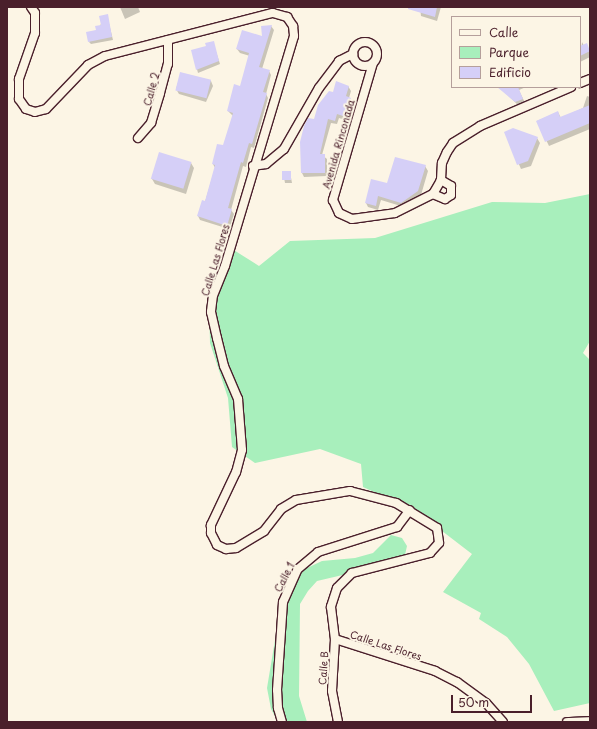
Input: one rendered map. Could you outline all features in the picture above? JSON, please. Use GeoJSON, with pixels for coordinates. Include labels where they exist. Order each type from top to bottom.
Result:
{"type":"FeatureCollection","features":[{"type":"Feature","properties":{"kind":"street","name":"Calle Las Flores"},"geometry":{"type":"LineString","coordinates":[[31,7],[35,14],[35,33],[19,79],[19,99],[26,109],[35,112],[46,109],[88,65],[105,56],[274,13],[282,14],[291,20],[294,36],[253,166],[225,266],[213,295],[211,312],[224,366],[238,399],[242,450],[236,472],[211,524],[213,541],[226,549],[236,548],[264,531],[281,509],[296,500],[316,495],[350,490],[396,503],[410,510],[437,528],[440,538],[436,548],[430,553],[352,573],[343,580],[337,588],[331,607],[335,639],[435,671],[457,682],[486,703],[503,722]]}},
{"type":"Feature","properties":{"kind":"street","name":"Calle 2"},"geometry":{"type":"LineString","coordinates":[[138,138],[151,123],[168,64],[168,40]]}},
{"type":"Feature","properties":{"kind":"street","name":"Avenida Rinconada"},"geometry":{"type":"LineString","coordinates":[[357,60],[358,44],[370,43],[377,52],[334,192],[336,209],[347,218],[363,219],[395,213],[434,194],[445,199],[452,195],[451,186],[441,180]]}},
{"type":"Feature","properties":{"kind":"street","name":"Avenida Rinconada"},"geometry":{"type":"LineString","coordinates":[[253,166],[266,164],[284,148],[319,88],[339,61],[357,60],[373,63]]}},
{"type":"Feature","properties":{"kind":"street"},"geometry":{"type":"LineString","coordinates":[[357,60],[369,74]]}},
{"type":"Feature","properties":{"kind":"street"},"geometry":{"type":"LineString","coordinates":[[434,194],[441,180],[442,164],[447,152],[467,133],[569,88]]}},
{"type":"Feature","properties":{"kind":"street","name":"Calle 1"},"geometry":{"type":"LineString","coordinates":[[282,722],[278,708],[277,690],[283,602],[298,569],[318,552],[397,526],[410,510]]}},
{"type":"Feature","properties":{"kind":"street","name":"Calle B"},"geometry":{"type":"LineString","coordinates":[[335,639],[332,691],[338,722]]}},
{"type":"Feature","properties":{"kind":"street"},"geometry":{"type":"LineString","coordinates":[[567,722],[590,721]]}},
{"type":"Feature","properties":{"kind":"green space"},"geometry":{"type":"Polygon","coordinates":[[[590,194],[590,341],[583,353],[590,360],[590,703],[554,711],[529,664],[507,637],[479,619],[481,613],[443,592],[472,554],[416,511],[363,487],[361,464],[320,449],[255,463],[232,447],[228,398],[210,343],[209,301],[229,247],[259,266],[290,241],[375,238],[492,202],[545,203],[590,194]]]}},
{"type":"Feature","properties":{"kind":"green space"},"geometry":{"type":"Polygon","coordinates":[[[391,535],[402,538],[407,546],[405,555],[398,562],[317,581],[308,591],[300,604],[299,696],[307,722],[278,722],[271,709],[267,688],[282,598],[290,581],[305,569],[322,561],[355,558],[373,553],[391,535]]]}},
{"type":"Feature","properties":{"kind":"building"},"geometry":{"type":"Polygon","coordinates":[[[408,7],[437,7],[435,17],[408,9],[408,7]]]}},
{"type":"Feature","properties":{"kind":"building"},"geometry":{"type":"Polygon","coordinates":[[[108,14],[112,37],[88,42],[86,32],[96,30],[95,26],[101,25],[99,16],[108,14]]]}},
{"type":"Feature","properties":{"kind":"building"},"geometry":{"type":"Polygon","coordinates":[[[272,25],[259,67],[270,70],[263,92],[267,93],[252,144],[249,143],[243,163],[241,162],[228,208],[232,209],[227,226],[197,216],[202,200],[205,201],[215,165],[212,164],[217,144],[223,145],[233,113],[227,111],[234,84],[240,86],[249,53],[236,49],[242,30],[262,36],[261,26],[272,25]]]}},
{"type":"Feature","properties":{"kind":"building"},"geometry":{"type":"Polygon","coordinates":[[[214,41],[219,61],[196,70],[191,50],[206,46],[205,43],[214,41]]]}},
{"type":"Feature","properties":{"kind":"building"},"geometry":{"type":"Polygon","coordinates":[[[587,43],[590,51],[581,56],[581,46],[587,43]]]}},
{"type":"Feature","properties":{"kind":"building"},"geometry":{"type":"Polygon","coordinates":[[[180,72],[211,80],[206,98],[175,90],[180,72]]]}},
{"type":"Feature","properties":{"kind":"building"},"geometry":{"type":"Polygon","coordinates":[[[336,81],[349,86],[346,96],[351,98],[346,117],[337,114],[335,121],[328,119],[320,154],[325,154],[325,173],[301,173],[300,142],[304,126],[308,118],[314,119],[318,105],[329,91],[333,92],[336,81]]]}},
{"type":"Feature","properties":{"kind":"building"},"geometry":{"type":"Polygon","coordinates":[[[498,88],[518,88],[523,99],[515,102],[498,88]]]}},
{"type":"Feature","properties":{"kind":"building"},"geometry":{"type":"Polygon","coordinates":[[[590,105],[590,123],[545,142],[536,121],[558,111],[560,117],[590,105]]]}},
{"type":"Feature","properties":{"kind":"building"},"geometry":{"type":"Polygon","coordinates":[[[513,128],[538,137],[528,161],[517,165],[504,132],[513,128]]]}},
{"type":"Feature","properties":{"kind":"building"},"geometry":{"type":"Polygon","coordinates":[[[159,152],[192,162],[183,189],[151,179],[159,152]]]}},
{"type":"Feature","properties":{"kind":"building"},"geometry":{"type":"Polygon","coordinates":[[[395,157],[426,165],[418,191],[401,203],[378,196],[376,206],[365,203],[371,179],[387,183],[395,157]]]}},
{"type":"Feature","properties":{"kind":"building"},"geometry":{"type":"Polygon","coordinates":[[[282,171],[291,171],[291,180],[282,180],[282,171]]]}}]}
